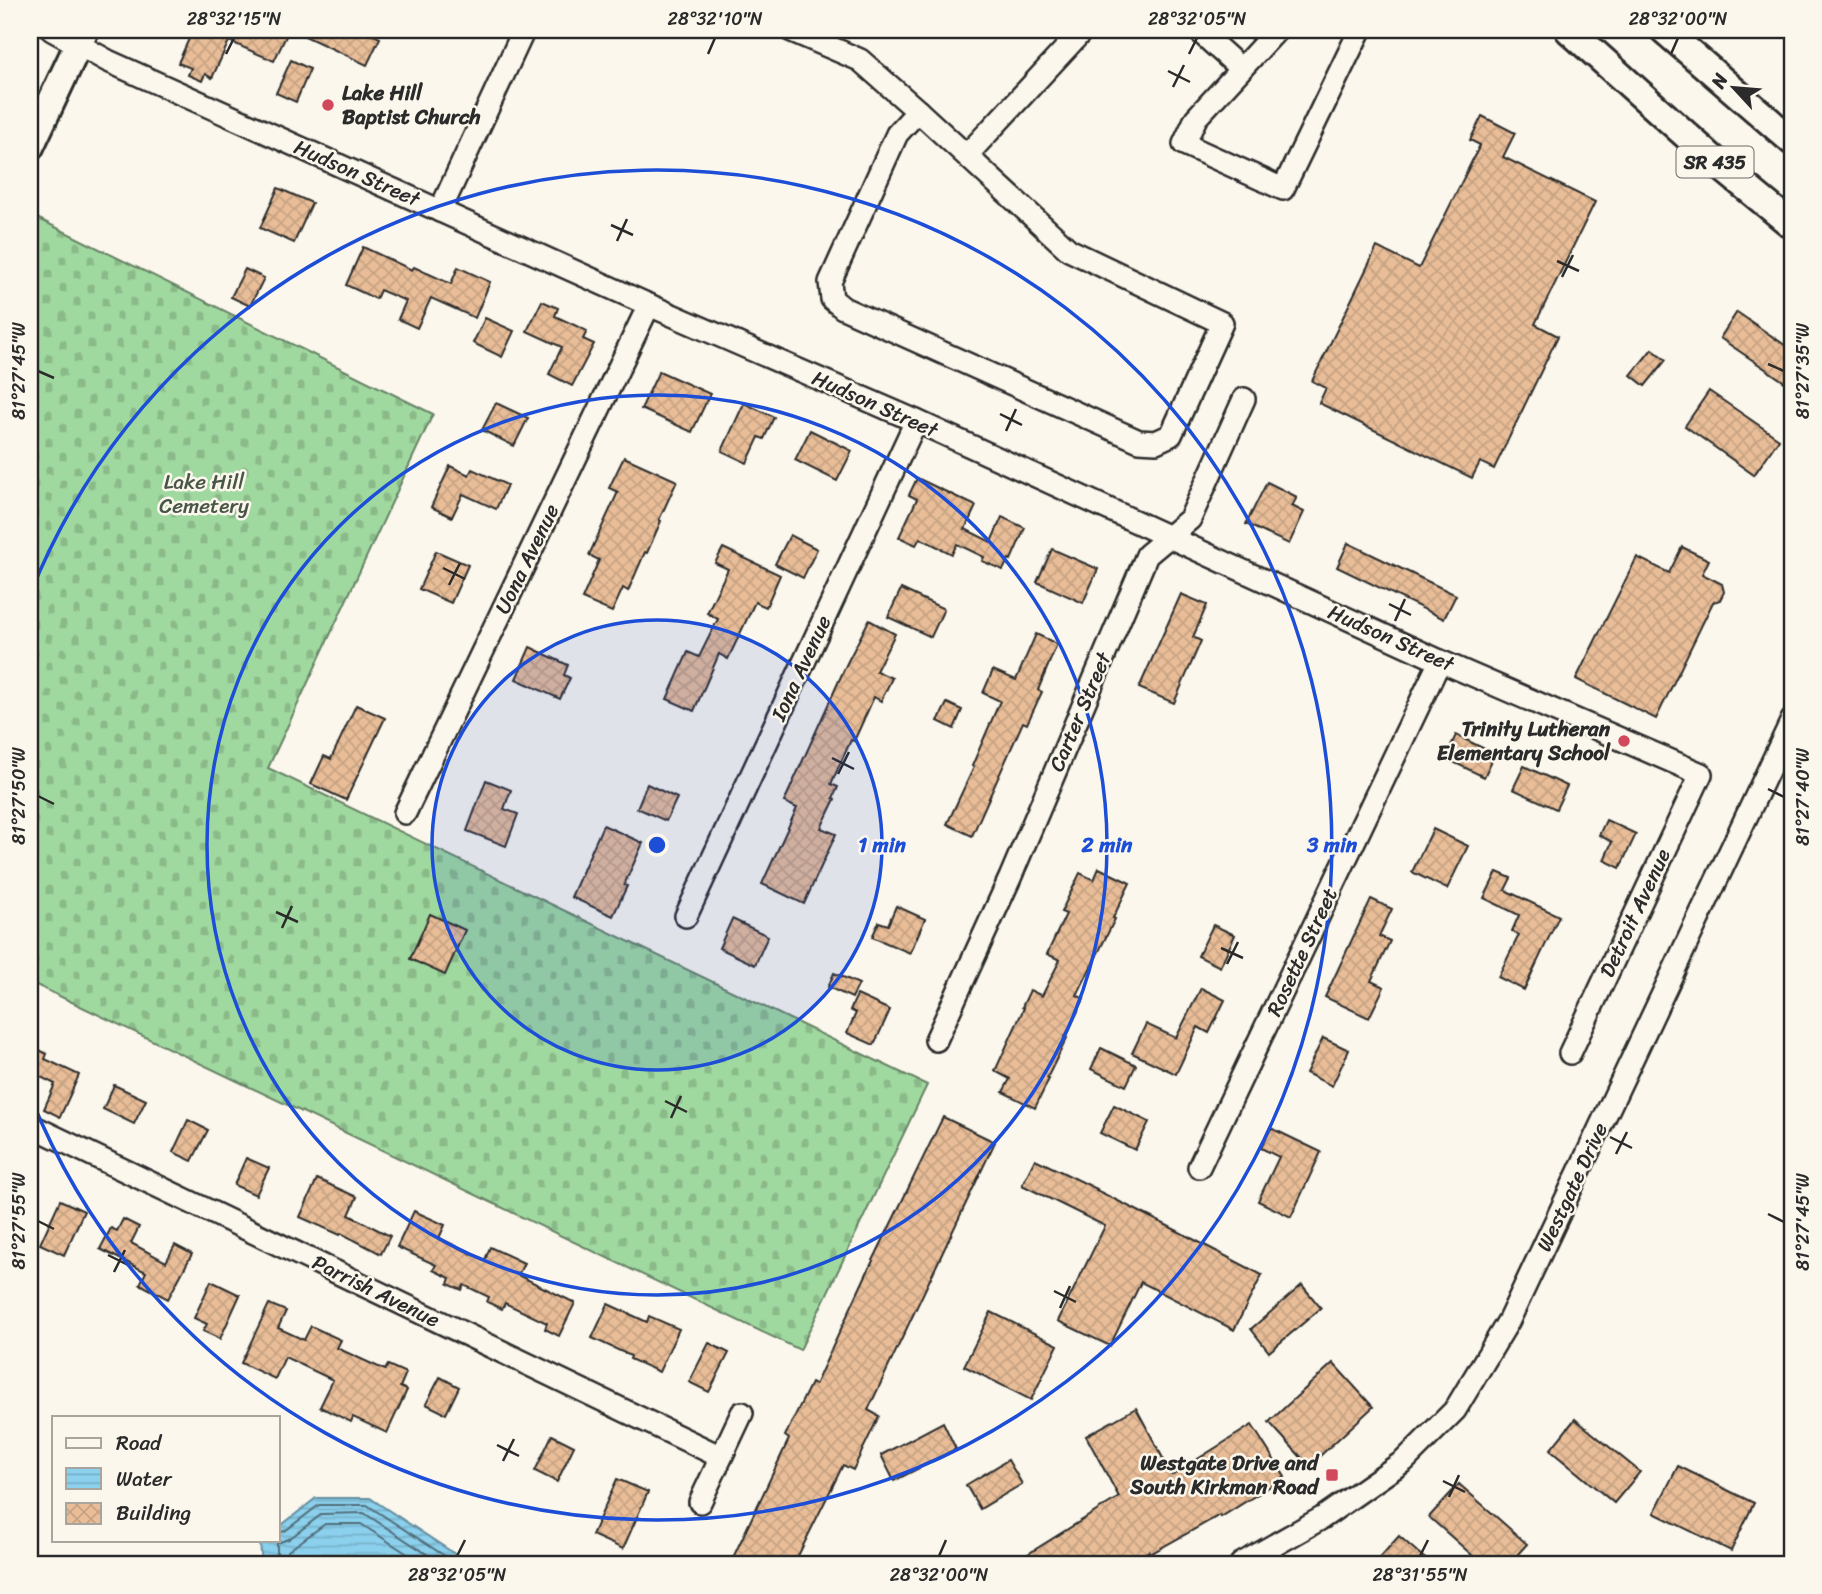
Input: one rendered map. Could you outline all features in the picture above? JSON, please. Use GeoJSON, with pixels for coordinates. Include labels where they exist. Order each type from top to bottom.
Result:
{"type":"FeatureCollection","features":[{"type":"Feature","properties":{"kind":"main road","name":"SR 435"},"geometry":{"type":"LineString","coordinates":[[1569,30],[1714,162],[1792,225]]}},
{"type":"Feature","properties":{"kind":"main road","name":"SR 435"},"geometry":{"type":"LineString","coordinates":[[1664,30],[1792,141]]}},
{"type":"Feature","properties":{"kind":"main road"},"geometry":{"type":"LineString","coordinates":[[30,147],[81,37]]}},
{"type":"Feature","properties":{"kind":"street","name":"Hudson Street"},"geometry":{"type":"LineString","coordinates":[[52,30],[81,37],[108,61],[649,305],[916,421],[1440,661],[1701,774]]}},
{"type":"Feature","properties":{"kind":"street"},"geometry":{"type":"LineString","coordinates":[[440,211],[524,30]]}},
{"type":"Feature","properties":{"kind":"street"},"geometry":{"type":"LineString","coordinates":[[790,30],[860,60],[918,111],[967,155],[1069,250],[1222,323],[1171,435],[1156,442],[1139,441],[843,308],[832,299],[830,282],[897,134],[918,111]]}},
{"type":"Feature","properties":{"kind":"street"},"geometry":{"type":"LineString","coordinates":[[967,155],[1083,30]]}},
{"type":"Feature","properties":{"kind":"street"},"geometry":{"type":"LineString","coordinates":[[1198,30],[1241,69]]}},
{"type":"Feature","properties":{"kind":"street"},"geometry":{"type":"LineString","coordinates":[[1277,30],[1196,118],[1184,144],[1283,189],[1360,30]]}},
{"type":"Feature","properties":{"kind":"street","name":"Uona Avenue"},"geometry":{"type":"LineString","coordinates":[[405,813],[649,305]]}},
{"type":"Feature","properties":{"kind":"street","name":"Carter Street"},"geometry":{"type":"LineString","coordinates":[[936,1041],[1010,878],[1147,555],[1189,519],[1244,400]]}},
{"type":"Feature","properties":{"kind":"street","name":"Iona Avenue"},"geometry":{"type":"LineString","coordinates":[[686,916],[916,421]]}},
{"type":"Feature","properties":{"kind":"street","name":"Rosette Street"},"geometry":{"type":"LineString","coordinates":[[1199,1167],[1440,661]]}},
{"type":"Feature","properties":{"kind":"street","name":"Westgate Drive"},"geometry":{"type":"LineString","coordinates":[[1241,1564],[1322,1518],[1404,1461],[1455,1410],[1509,1320],[1792,720]]}},
{"type":"Feature","properties":{"kind":"street","name":"Detroit Avenue"},"geometry":{"type":"LineString","coordinates":[[1570,1053],[1701,774]]}},
{"type":"Feature","properties":{"kind":"street","name":"Parrish Avenue"},"geometry":{"type":"LineString","coordinates":[[30,1125],[721,1457]]}},
{"type":"Feature","properties":{"kind":"street"},"geometry":{"type":"LineString","coordinates":[[700,1502],[742,1413]]}},
{"type":"Feature","properties":{"kind":"green space","name":"Lake Hill Cemetery"},"geometry":{"type":"Polygon","coordinates":[[[37,218],[433,414],[268,768],[927,1085],[800,1350],[30,982],[30,234],[37,218]]]}},
{"type":"Feature","properties":{"kind":"water"},"geometry":{"type":"Polygon","coordinates":[[[316,1498],[370,1498],[470,1564],[262,1564],[260,1542],[280,1542],[280,1526],[316,1498]]]}},
{"type":"Feature","properties":{"kind":"building"},"geometry":{"type":"Polygon","coordinates":[[[193,30],[289,30],[274,61],[229,41],[212,78],[205,74],[202,81],[188,75],[191,68],[178,63],[193,30]]]}},
{"type":"Feature","properties":{"kind":"building"},"geometry":{"type":"Polygon","coordinates":[[[292,30],[363,30],[380,38],[367,65],[292,30]]]}},
{"type":"Feature","properties":{"kind":"building"},"geometry":{"type":"Polygon","coordinates":[[[291,60],[310,69],[296,102],[276,93],[291,60]]]}},
{"type":"Feature","properties":{"kind":"building"},"geometry":{"type":"Polygon","coordinates":[[[1482,116],[1515,133],[1503,157],[1595,202],[1535,324],[1558,336],[1494,469],[1480,462],[1472,478],[1319,403],[1326,388],[1312,381],[1377,247],[1419,268],[1480,145],[1470,140],[1482,116]]]}},
{"type":"Feature","properties":{"kind":"building"},"geometry":{"type":"Polygon","coordinates":[[[278,188],[312,203],[294,243],[260,228],[278,188]]]}},
{"type":"Feature","properties":{"kind":"building"},"geometry":{"type":"Polygon","coordinates":[[[363,247],[412,270],[414,267],[451,284],[458,267],[490,282],[475,318],[431,298],[417,328],[398,319],[406,301],[380,290],[376,299],[346,285],[363,247]]]}},
{"type":"Feature","properties":{"kind":"building"},"geometry":{"type":"Polygon","coordinates":[[[245,269],[264,278],[250,306],[231,297],[245,269]]]}},
{"type":"Feature","properties":{"kind":"building"},"geometry":{"type":"Polygon","coordinates":[[[542,301],[558,308],[555,316],[587,331],[583,339],[594,344],[572,386],[549,374],[562,347],[527,331],[542,301]]]}},
{"type":"Feature","properties":{"kind":"building"},"geometry":{"type":"Polygon","coordinates":[[[1737,312],[1792,350],[1792,387],[1720,338],[1737,312]]]}},
{"type":"Feature","properties":{"kind":"building"},"geometry":{"type":"Polygon","coordinates":[[[485,318],[514,331],[502,357],[473,343],[485,318]]]}},
{"type":"Feature","properties":{"kind":"building"},"geometry":{"type":"Polygon","coordinates":[[[1652,349],[1666,360],[1645,386],[1631,375],[1652,349]]]}},
{"type":"Feature","properties":{"kind":"building"},"geometry":{"type":"Polygon","coordinates":[[[659,371],[710,394],[692,432],[641,409],[659,371]]]}},
{"type":"Feature","properties":{"kind":"building"},"geometry":{"type":"Polygon","coordinates":[[[1709,391],[1779,439],[1754,475],[1685,426],[1709,391]]]}},
{"type":"Feature","properties":{"kind":"building"},"geometry":{"type":"Polygon","coordinates":[[[496,403],[528,418],[514,446],[482,430],[496,403]]]}},
{"type":"Feature","properties":{"kind":"building"},"geometry":{"type":"Polygon","coordinates":[[[744,403],[774,417],[764,439],[759,437],[747,463],[722,451],[744,403]]]}},
{"type":"Feature","properties":{"kind":"building"},"geometry":{"type":"Polygon","coordinates":[[[810,430],[852,451],[837,481],[795,460],[810,430]]]}},
{"type":"Feature","properties":{"kind":"building"},"geometry":{"type":"Polygon","coordinates":[[[624,457],[677,481],[647,553],[645,552],[628,591],[623,588],[612,612],[582,599],[599,560],[589,555],[618,492],[609,488],[624,457]]]}},
{"type":"Feature","properties":{"kind":"building"},"geometry":{"type":"Polygon","coordinates":[[[450,466],[469,475],[472,469],[507,485],[496,509],[463,494],[452,517],[431,507],[450,466]]]}},
{"type":"Feature","properties":{"kind":"building"},"geometry":{"type":"Polygon","coordinates":[[[917,478],[976,506],[965,529],[991,542],[1002,517],[1025,528],[1011,560],[1009,559],[1003,570],[982,561],[984,557],[957,544],[952,554],[920,538],[916,545],[899,537],[917,499],[909,495],[917,478]]]}},
{"type":"Feature","properties":{"kind":"building"},"geometry":{"type":"Polygon","coordinates":[[[1267,482],[1297,497],[1292,506],[1304,512],[1289,544],[1246,524],[1267,482]]]}},
{"type":"Feature","properties":{"kind":"building"},"geometry":{"type":"Polygon","coordinates":[[[790,535],[817,549],[803,578],[775,564],[790,535]]]}},
{"type":"Feature","properties":{"kind":"building"},"geometry":{"type":"Polygon","coordinates":[[[1348,543],[1456,595],[1444,619],[1337,567],[1348,543]]]}},
{"type":"Feature","properties":{"kind":"building"},"geometry":{"type":"Polygon","coordinates":[[[1682,547],[1709,560],[1702,574],[1722,584],[1724,592],[1720,600],[1713,602],[1656,719],[1576,679],[1637,557],[1669,573],[1682,547]]]}},
{"type":"Feature","properties":{"kind":"building"},"geometry":{"type":"Polygon","coordinates":[[[723,548],[780,575],[766,607],[755,602],[728,659],[719,654],[694,711],[667,699],[688,652],[699,657],[718,619],[707,613],[728,569],[715,563],[723,548]]]}},
{"type":"Feature","properties":{"kind":"building"},"geometry":{"type":"Polygon","coordinates":[[[1052,549],[1098,569],[1083,603],[1037,582],[1052,549]]]}},
{"type":"Feature","properties":{"kind":"building"},"geometry":{"type":"Polygon","coordinates":[[[436,551],[468,565],[451,603],[419,589],[436,551]]]}},
{"type":"Feature","properties":{"kind":"building"},"geometry":{"type":"Polygon","coordinates":[[[901,589],[944,609],[931,637],[888,617],[901,589]]]}},
{"type":"Feature","properties":{"kind":"building"},"geometry":{"type":"Polygon","coordinates":[[[1181,594],[1207,605],[1193,637],[1201,641],[1174,703],[1139,688],[1181,594]]]}},
{"type":"Feature","properties":{"kind":"building"},"geometry":{"type":"Polygon","coordinates":[[[869,620],[895,634],[876,671],[892,678],[881,701],[874,697],[831,784],[838,787],[821,828],[836,834],[804,904],[762,884],[797,808],[784,802],[869,620]]]}},
{"type":"Feature","properties":{"kind":"building"},"geometry":{"type":"Polygon","coordinates":[[[1036,634],[1057,644],[1038,690],[1042,692],[1027,724],[1023,722],[972,836],[947,824],[974,767],[972,766],[1000,701],[983,693],[993,670],[1016,680],[1036,634]]]}},
{"type":"Feature","properties":{"kind":"building"},"geometry":{"type":"Polygon","coordinates":[[[530,647],[568,665],[564,675],[570,678],[560,699],[516,679],[530,647]]]}},
{"type":"Feature","properties":{"kind":"building"},"geometry":{"type":"Polygon","coordinates":[[[947,703],[962,710],[954,729],[938,721],[947,703]]]}},
{"type":"Feature","properties":{"kind":"building"},"geometry":{"type":"Polygon","coordinates":[[[356,705],[385,718],[346,800],[311,784],[324,756],[331,759],[356,705]]]}},
{"type":"Feature","properties":{"kind":"building"},"geometry":{"type":"Polygon","coordinates":[[[1456,735],[1495,754],[1484,777],[1445,758],[1456,735]]]}},
{"type":"Feature","properties":{"kind":"building"},"geometry":{"type":"Polygon","coordinates":[[[1524,766],[1567,786],[1556,809],[1513,789],[1524,766]]]}},
{"type":"Feature","properties":{"kind":"building"},"geometry":{"type":"Polygon","coordinates":[[[486,780],[511,790],[504,809],[518,814],[506,846],[467,831],[486,780]]]}},
{"type":"Feature","properties":{"kind":"building"},"geometry":{"type":"Polygon","coordinates":[[[647,784],[677,798],[666,821],[637,808],[647,784]]]}},
{"type":"Feature","properties":{"kind":"building"},"geometry":{"type":"Polygon","coordinates":[[[1606,820],[1636,834],[1620,868],[1604,860],[1612,842],[1599,835],[1606,820]]]}},
{"type":"Feature","properties":{"kind":"building"},"geometry":{"type":"Polygon","coordinates":[[[603,825],[643,843],[613,916],[571,897],[603,825]]]}},
{"type":"Feature","properties":{"kind":"building"},"geometry":{"type":"Polygon","coordinates":[[[1433,829],[1468,846],[1447,889],[1412,872],[1433,829]]]}},
{"type":"Feature","properties":{"kind":"building"},"geometry":{"type":"Polygon","coordinates":[[[1099,868],[1130,883],[1077,995],[1084,999],[1035,1108],[1003,1092],[1010,1079],[995,1071],[1030,990],[1042,996],[1060,960],[1047,954],[1066,914],[1061,912],[1080,873],[1094,880],[1099,868]]]}},
{"type":"Feature","properties":{"kind":"building"},"geometry":{"type":"Polygon","coordinates":[[[1497,872],[1511,878],[1505,890],[1559,916],[1524,990],[1498,977],[1519,935],[1512,931],[1519,915],[1484,898],[1497,872]]]}},
{"type":"Feature","properties":{"kind":"building"},"geometry":{"type":"Polygon","coordinates":[[[1371,899],[1392,909],[1379,936],[1390,941],[1371,981],[1384,987],[1369,1018],[1325,997],[1371,899]]]}},
{"type":"Feature","properties":{"kind":"building"},"geometry":{"type":"Polygon","coordinates":[[[896,906],[925,919],[910,953],[872,937],[879,922],[888,925],[896,906]]]}},
{"type":"Feature","properties":{"kind":"building"},"geometry":{"type":"Polygon","coordinates":[[[430,914],[465,930],[445,975],[410,959],[430,914]]]}},
{"type":"Feature","properties":{"kind":"building"},"geometry":{"type":"Polygon","coordinates":[[[732,919],[768,936],[755,965],[719,948],[732,919]]]}},
{"type":"Feature","properties":{"kind":"building"},"geometry":{"type":"Polygon","coordinates":[[[1213,925],[1235,935],[1220,967],[1198,956],[1213,925]]]}},
{"type":"Feature","properties":{"kind":"building"},"geometry":{"type":"Polygon","coordinates":[[[834,973],[859,984],[852,998],[828,987],[834,973]]]}},
{"type":"Feature","properties":{"kind":"building"},"geometry":{"type":"Polygon","coordinates":[[[1201,988],[1225,1000],[1209,1033],[1198,1027],[1176,1074],[1132,1053],[1146,1024],[1176,1038],[1201,988]]]}},
{"type":"Feature","properties":{"kind":"building"},"geometry":{"type":"Polygon","coordinates":[[[857,995],[890,1010],[874,1045],[847,1033],[856,1013],[850,1010],[857,995]]]}},
{"type":"Feature","properties":{"kind":"building"},"geometry":{"type":"Polygon","coordinates":[[[1323,1038],[1349,1050],[1332,1086],[1306,1073],[1323,1038]]]}},
{"type":"Feature","properties":{"kind":"building"},"geometry":{"type":"Polygon","coordinates":[[[30,1045],[47,1054],[45,1059],[79,1075],[60,1117],[44,1109],[55,1084],[37,1075],[30,1088],[30,1045]]]}},
{"type":"Feature","properties":{"kind":"building"},"geometry":{"type":"Polygon","coordinates":[[[1101,1048],[1136,1065],[1126,1086],[1091,1069],[1101,1048]]]}},
{"type":"Feature","properties":{"kind":"building"},"geometry":{"type":"Polygon","coordinates":[[[114,1085],[146,1100],[134,1124],[103,1109],[114,1085]]]}},
{"type":"Feature","properties":{"kind":"building"},"geometry":{"type":"Polygon","coordinates":[[[1114,1105],[1149,1122],[1135,1150],[1100,1133],[1114,1105]]]}},
{"type":"Feature","properties":{"kind":"building"},"geometry":{"type":"Polygon","coordinates":[[[943,1117],[995,1142],[868,1410],[879,1416],[853,1470],[843,1465],[794,1564],[730,1564],[789,1439],[785,1436],[811,1383],[815,1385],[943,1117]]]}},
{"type":"Feature","properties":{"kind":"building"},"geometry":{"type":"Polygon","coordinates":[[[188,1120],[208,1130],[192,1161],[173,1152],[188,1120]]]}},
{"type":"Feature","properties":{"kind":"building"},"geometry":{"type":"Polygon","coordinates":[[[1271,1128],[1321,1152],[1291,1217],[1258,1201],[1279,1157],[1261,1148],[1271,1128]]]}},
{"type":"Feature","properties":{"kind":"building"},"geometry":{"type":"Polygon","coordinates":[[[246,1158],[269,1168],[256,1195],[234,1185],[246,1158]]]}},
{"type":"Feature","properties":{"kind":"building"},"geometry":{"type":"Polygon","coordinates":[[[1035,1159],[1262,1275],[1234,1330],[1141,1282],[1110,1346],[1058,1321],[1105,1226],[1022,1185],[1035,1159]]]}},
{"type":"Feature","properties":{"kind":"building"},"geometry":{"type":"Polygon","coordinates":[[[317,1179],[357,1197],[349,1215],[390,1236],[381,1254],[341,1233],[340,1235],[300,1217],[317,1179]]]}},
{"type":"Feature","properties":{"kind":"building"},"geometry":{"type":"Polygon","coordinates":[[[60,1200],[84,1211],[64,1255],[40,1244],[60,1200]]]}},
{"type":"Feature","properties":{"kind":"building"},"geometry":{"type":"Polygon","coordinates":[[[414,1211],[445,1225],[439,1238],[485,1260],[490,1247],[524,1263],[518,1275],[575,1303],[559,1336],[545,1329],[547,1323],[505,1303],[502,1309],[487,1302],[489,1297],[464,1285],[462,1290],[448,1284],[450,1278],[433,1270],[436,1265],[397,1247],[414,1211]]]}},
{"type":"Feature","properties":{"kind":"building"},"geometry":{"type":"Polygon","coordinates":[[[123,1219],[139,1227],[131,1243],[166,1262],[175,1245],[192,1254],[168,1299],[140,1284],[146,1272],[100,1249],[111,1228],[117,1231],[123,1219]]]}},
{"type":"Feature","properties":{"kind":"building"},"geometry":{"type":"Polygon","coordinates":[[[211,1281],[240,1295],[220,1339],[203,1331],[207,1324],[194,1318],[211,1281]]]}},
{"type":"Feature","properties":{"kind":"building"},"geometry":{"type":"Polygon","coordinates":[[[1302,1285],[1321,1308],[1269,1352],[1251,1329],[1302,1285]]]}},
{"type":"Feature","properties":{"kind":"building"},"geometry":{"type":"Polygon","coordinates":[[[269,1304],[286,1311],[278,1328],[304,1340],[311,1326],[341,1340],[337,1348],[385,1370],[388,1365],[406,1373],[400,1387],[407,1390],[387,1433],[353,1417],[351,1422],[320,1407],[333,1380],[285,1357],[275,1379],[241,1363],[269,1304]]]}},
{"type":"Feature","properties":{"kind":"building"},"geometry":{"type":"Polygon","coordinates":[[[608,1304],[647,1322],[649,1316],[679,1329],[659,1372],[592,1338],[608,1304]]]}},
{"type":"Feature","properties":{"kind":"building"},"geometry":{"type":"Polygon","coordinates":[[[991,1312],[1058,1345],[1031,1400],[964,1366],[991,1312]]]}},
{"type":"Feature","properties":{"kind":"building"},"geometry":{"type":"Polygon","coordinates":[[[709,1343],[729,1353],[709,1392],[689,1382],[709,1343]]]}},
{"type":"Feature","properties":{"kind":"building"},"geometry":{"type":"Polygon","coordinates":[[[1333,1363],[1373,1407],[1309,1466],[1269,1422],[1333,1363]]]}},
{"type":"Feature","properties":{"kind":"building"},"geometry":{"type":"Polygon","coordinates":[[[440,1377],[459,1387],[446,1414],[426,1404],[440,1377]]]}},
{"type":"Feature","properties":{"kind":"building"},"geometry":{"type":"Polygon","coordinates":[[[1136,1408],[1172,1475],[1252,1425],[1285,1477],[1221,1517],[1220,1515],[1127,1564],[1012,1564],[1119,1497],[1086,1436],[1136,1408]]]}},
{"type":"Feature","properties":{"kind":"building"},"geometry":{"type":"Polygon","coordinates":[[[1575,1419],[1640,1472],[1614,1503],[1550,1450],[1575,1419]]]}},
{"type":"Feature","properties":{"kind":"building"},"geometry":{"type":"Polygon","coordinates":[[[943,1422],[956,1449],[894,1481],[881,1455],[943,1422]]]}},
{"type":"Feature","properties":{"kind":"building"},"geometry":{"type":"Polygon","coordinates":[[[552,1435],[574,1446],[557,1482],[535,1471],[552,1435]]]}},
{"type":"Feature","properties":{"kind":"building"},"geometry":{"type":"Polygon","coordinates":[[[1008,1460],[1022,1484],[980,1509],[966,1485],[1008,1460]]]}},
{"type":"Feature","properties":{"kind":"building"},"geometry":{"type":"Polygon","coordinates":[[[1678,1466],[1754,1503],[1731,1551],[1654,1513],[1678,1466]]]}},
{"type":"Feature","properties":{"kind":"building"},"geometry":{"type":"Polygon","coordinates":[[[617,1479],[648,1492],[623,1549],[592,1535],[617,1479]]]}},
{"type":"Feature","properties":{"kind":"building"},"geometry":{"type":"Polygon","coordinates":[[[1459,1484],[1527,1544],[1509,1564],[1482,1564],[1429,1517],[1459,1484]]]}},
{"type":"Feature","properties":{"kind":"building"},"geometry":{"type":"Polygon","coordinates":[[[1399,1536],[1431,1564],[1374,1564],[1399,1536]]]}},
{"type":"Feature","properties":{"kind":"place","name":"Lake Hill Baptist Church"},"geometry":{"type":"Point","coordinates":[328,105]}},
{"type":"Feature","properties":{"kind":"place","name":"Trinity Lutheran Elementary School"},"geometry":{"type":"Point","coordinates":[1624,741]}},
{"type":"Feature","properties":{"kind":"place","name":"Westgate Drive and South Kirkman Road"},"geometry":{"type":"Point","coordinates":[1332,1475]}}]}
